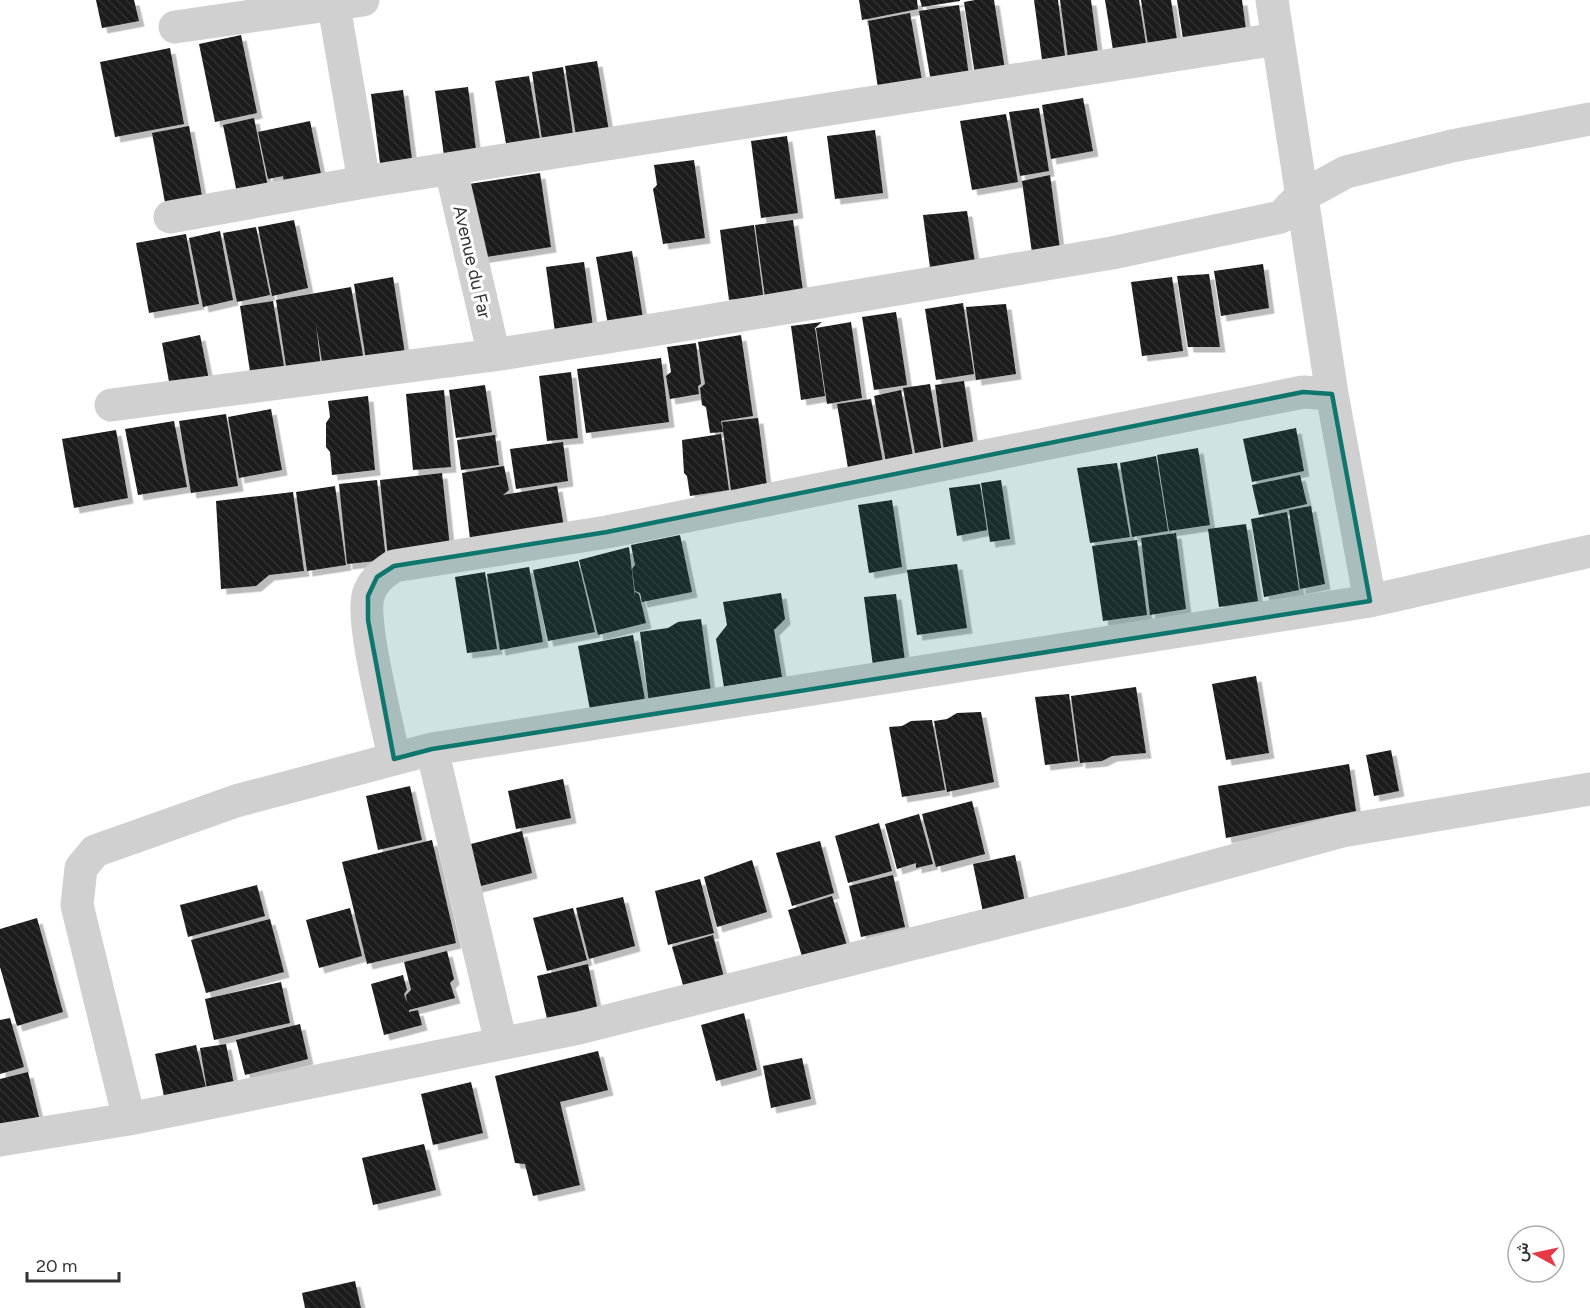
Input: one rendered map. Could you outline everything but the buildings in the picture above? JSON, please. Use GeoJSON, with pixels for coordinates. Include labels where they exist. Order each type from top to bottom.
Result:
{"type":"FeatureCollection","features":[{"type":"Feature","properties":{"kind":"street"},"geometry":{"type":"LineString","coordinates":[[1272,0],[1300,197],[1332,394],[1370,601]]}},
{"type":"Feature","properties":{"kind":"street"},"geometry":{"type":"LineString","coordinates":[[175,27],[344,2],[364,182]]}},
{"type":"Feature","properties":{"kind":"street"},"geometry":{"type":"LineString","coordinates":[[170,217],[364,182],[1277,39]]}},
{"type":"Feature","properties":{"kind":"street"},"geometry":{"type":"LineString","coordinates":[[111,405],[494,355],[1112,253],[1281,217],[1300,197],[1346,172],[1452,146],[1590,120]]}},
{"type":"Feature","properties":{"kind":"street","name":"Avenue du Far"},"geometry":{"type":"LineString","coordinates":[[451,170],[494,355]]}},
{"type":"Feature","properties":{"kind":"street"},"geometry":{"type":"LineString","coordinates":[[394,759],[368,620],[368,596],[377,577],[394,566],[607,532],[1303,392],[1332,394]]}},
{"type":"Feature","properties":{"kind":"street"},"geometry":{"type":"LineString","coordinates":[[129,1119],[77,905],[81,868],[95,851],[236,801],[432,749],[1370,601],[1589,559]]}},
{"type":"Feature","properties":{"kind":"street"},"geometry":{"type":"LineString","coordinates":[[432,749],[501,1043]]}},
{"type":"Feature","properties":{"kind":"street"},"geometry":{"type":"LineString","coordinates":[[0,1140],[129,1119],[579,1028],[1092,898],[1342,831],[1590,789]]}},
{"type":"Feature","properties":{"kind":"highlighted area"},"geometry":{"type":"Polygon","coordinates":[[[1303,392],[1332,394],[1370,601],[432,749],[394,759],[368,620],[368,596],[377,577],[394,566],[607,532],[1303,392]]]}}]}
